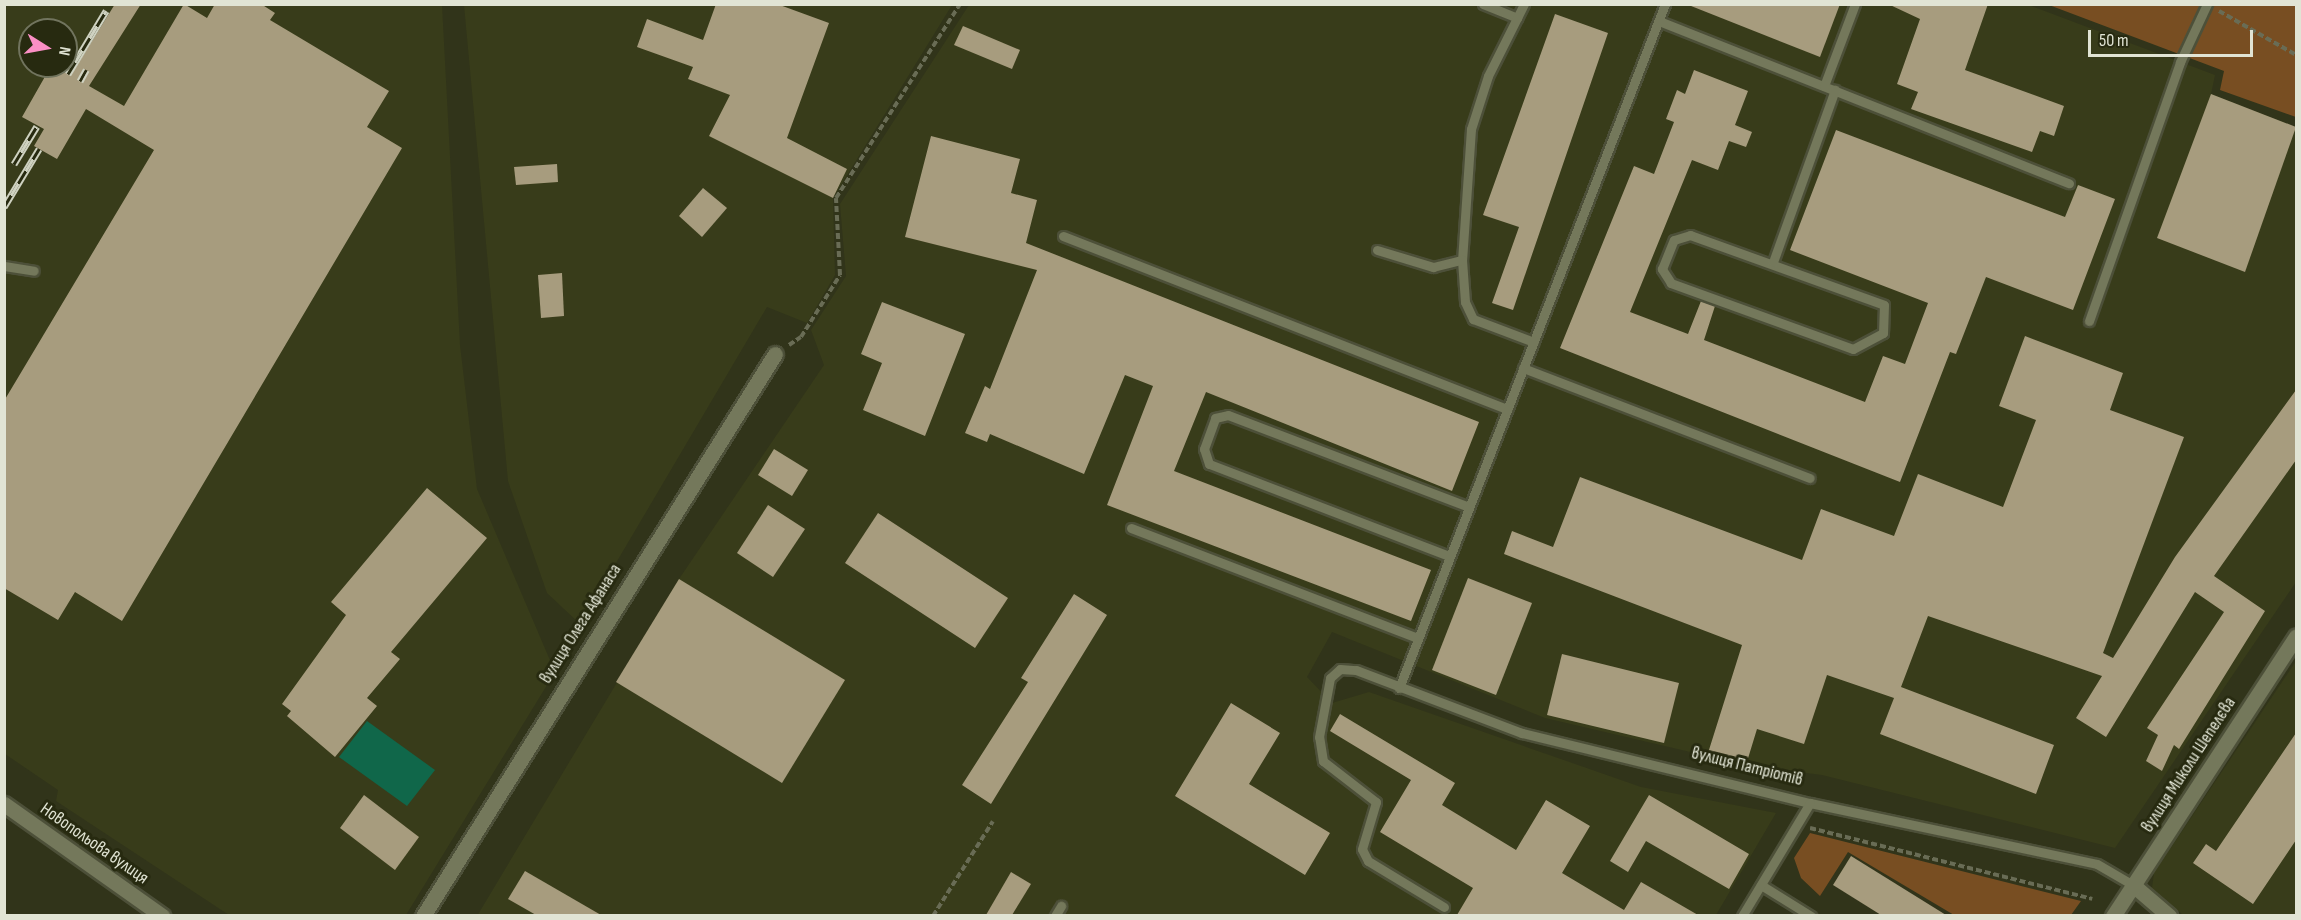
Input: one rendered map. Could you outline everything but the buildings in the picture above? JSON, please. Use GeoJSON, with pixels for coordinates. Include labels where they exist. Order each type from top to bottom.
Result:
{"type":"FeatureCollection","features":[{"type":"Feature","properties":{"kind":"street","name":"вулиця Олега Афанаса"},"geometry":{"type":"LineString","coordinates":[[423,915],[775,354]]}},
{"type":"Feature","properties":{"kind":"street","name":"вулиця Миколи Шепелєва"},"geometry":{"type":"LineString","coordinates":[[2113,915],[2296,636]]}},
{"type":"Feature","properties":{"kind":"street","name":"Новопольова вулиця"},"geometry":{"type":"LineString","coordinates":[[4,804],[162,915]]}},
{"type":"Feature","properties":{"kind":"street","name":"вулиця Патріотів"},"geometry":{"type":"LineString","coordinates":[[2133,885],[2169,915]]}},
{"type":"Feature","properties":{"kind":"lane"},"geometry":{"type":"LineString","coordinates":[[1484,4],[1517,18]]}},
{"type":"Feature","properties":{"kind":"lane"},"geometry":{"type":"LineString","coordinates":[[1524,4],[1488,76],[1471,129],[1462,260],[1465,302],[1473,319],[1533,342]]}},
{"type":"Feature","properties":{"kind":"lane"},"geometry":{"type":"LineString","coordinates":[[1399,687],[1665,4]]}},
{"type":"Feature","properties":{"kind":"lane"},"geometry":{"type":"LineString","coordinates":[[1824,86],[1855,4]]}},
{"type":"Feature","properties":{"kind":"lane"},"geometry":{"type":"LineString","coordinates":[[2088,321],[2180,62],[2207,4]]}},
{"type":"Feature","properties":{"kind":"lane"},"geometry":{"type":"LineString","coordinates":[[1659,21],[2069,183]]}},
{"type":"Feature","properties":{"kind":"lane"},"geometry":{"type":"LineString","coordinates":[[1773,262],[1835,90]]}},
{"type":"Feature","properties":{"kind":"lane"},"geometry":{"type":"LineString","coordinates":[[1690,235],[1773,262],[1884,305],[1883,333],[1853,349],[1671,283],[1662,269],[1674,240],[1690,235]]}},
{"type":"Feature","properties":{"kind":"lane"},"geometry":{"type":"LineString","coordinates":[[1063,236],[1507,409]]}},
{"type":"Feature","properties":{"kind":"lane"},"geometry":{"type":"LineString","coordinates":[[1377,250],[1432,267],[1462,260]]}},
{"type":"Feature","properties":{"kind":"lane"},"geometry":{"type":"LineString","coordinates":[[4,266],[34,271]]}},
{"type":"Feature","properties":{"kind":"lane"},"geometry":{"type":"LineString","coordinates":[[1523,368],[1810,478]]}},
{"type":"Feature","properties":{"kind":"lane"},"geometry":{"type":"LineString","coordinates":[[1449,556],[1209,464],[1204,449],[1215,418],[1228,415],[1469,507]]}},
{"type":"Feature","properties":{"kind":"lane"},"geometry":{"type":"LineString","coordinates":[[1131,528],[1418,638]]}},
{"type":"Feature","properties":{"kind":"lane","name":"вулиця Патріотів"},"geometry":{"type":"LineString","coordinates":[[1444,907],[1368,861],[1362,849],[1376,802],[1323,761],[1319,737],[1330,678],[1340,669],[1399,687],[1522,733],[1810,803],[2097,864],[2133,885]]}},
{"type":"Feature","properties":{"kind":"lane"},"geometry":{"type":"LineString","coordinates":[[1742,915],[1810,803]]}},
{"type":"Feature","properties":{"kind":"lane"},"geometry":{"type":"LineString","coordinates":[[1761,885],[1811,915]]}},
{"type":"Feature","properties":{"kind":"lane"},"geometry":{"type":"LineString","coordinates":[[1055,915],[1061,906]]}},
{"type":"Feature","properties":{"kind":"path"},"geometry":{"type":"LineString","coordinates":[[775,354],[801,338],[840,275],[836,198],[960,4]]}},
{"type":"Feature","properties":{"kind":"path"},"geometry":{"type":"LineString","coordinates":[[2207,4],[2296,55]]}},
{"type":"Feature","properties":{"kind":"path"},"geometry":{"type":"LineString","coordinates":[[933,915],[993,820]]}},
{"type":"Feature","properties":{"kind":"path"},"geometry":{"type":"LineString","coordinates":[[1797,824],[2092,899]]}},
{"type":"Feature","properties":{"kind":"shaded area"},"geometry":{"type":"Polygon","coordinates":[[[4,5],[442,5],[460,345],[477,489],[555,672],[406,915],[229,915],[56,801],[58,790],[5,754],[4,5]]]}},
{"type":"Feature","properties":{"kind":"shaded area"},"geometry":{"type":"Polygon","coordinates":[[[464,5],[952,5],[833,198],[835,275],[807,323],[767,307],[580,624],[547,593],[508,481],[464,5]]]}},
{"type":"Feature","properties":{"kind":"shaded area"},"geometry":{"type":"Polygon","coordinates":[[[969,5],[2029,5],[2215,75],[2211,94],[2296,127],[2296,582],[2115,848],[1822,775],[1746,765],[1545,718],[1332,632],[1307,677],[1332,703],[1369,692],[1641,787],[1776,813],[1716,915],[477,916],[679,579],[824,365],[811,330],[846,276],[840,204],[969,5]]]}},
{"type":"Feature","properties":{"kind":"shaded area"},"geometry":{"type":"Polygon","coordinates":[[[2049,5],[2296,5],[2296,117],[2220,90],[2224,71],[2049,5]]]}},
{"type":"Feature","properties":{"kind":"shaded area"},"geometry":{"type":"Polygon","coordinates":[[[2296,661],[2296,915],[2183,915],[2152,888],[2154,873],[2296,661]]]}},
{"type":"Feature","properties":{"kind":"shaded area"},"geometry":{"type":"Polygon","coordinates":[[[367,721],[435,770],[407,806],[339,757],[367,721]]]}},
{"type":"Feature","properties":{"kind":"shaded area"},"geometry":{"type":"Polygon","coordinates":[[[1810,833],[2081,901],[2071,915],[1954,915],[1848,852],[1820,896],[1801,878],[1794,858],[1810,833]]]}},
{"type":"Feature","properties":{"kind":"railway"},"geometry":{"type":"LineString","coordinates":[[78,57],[106,11]]}},
{"type":"Feature","properties":{"kind":"railway"},"geometry":{"type":"LineString","coordinates":[[80,81],[86,70]]}},
{"type":"Feature","properties":{"kind":"railway"},"geometry":{"type":"LineString","coordinates":[[14,164],[37,126]]}},
{"type":"Feature","properties":{"kind":"railway"},"geometry":{"type":"LineString","coordinates":[[4,207],[39,149]]}}]}
